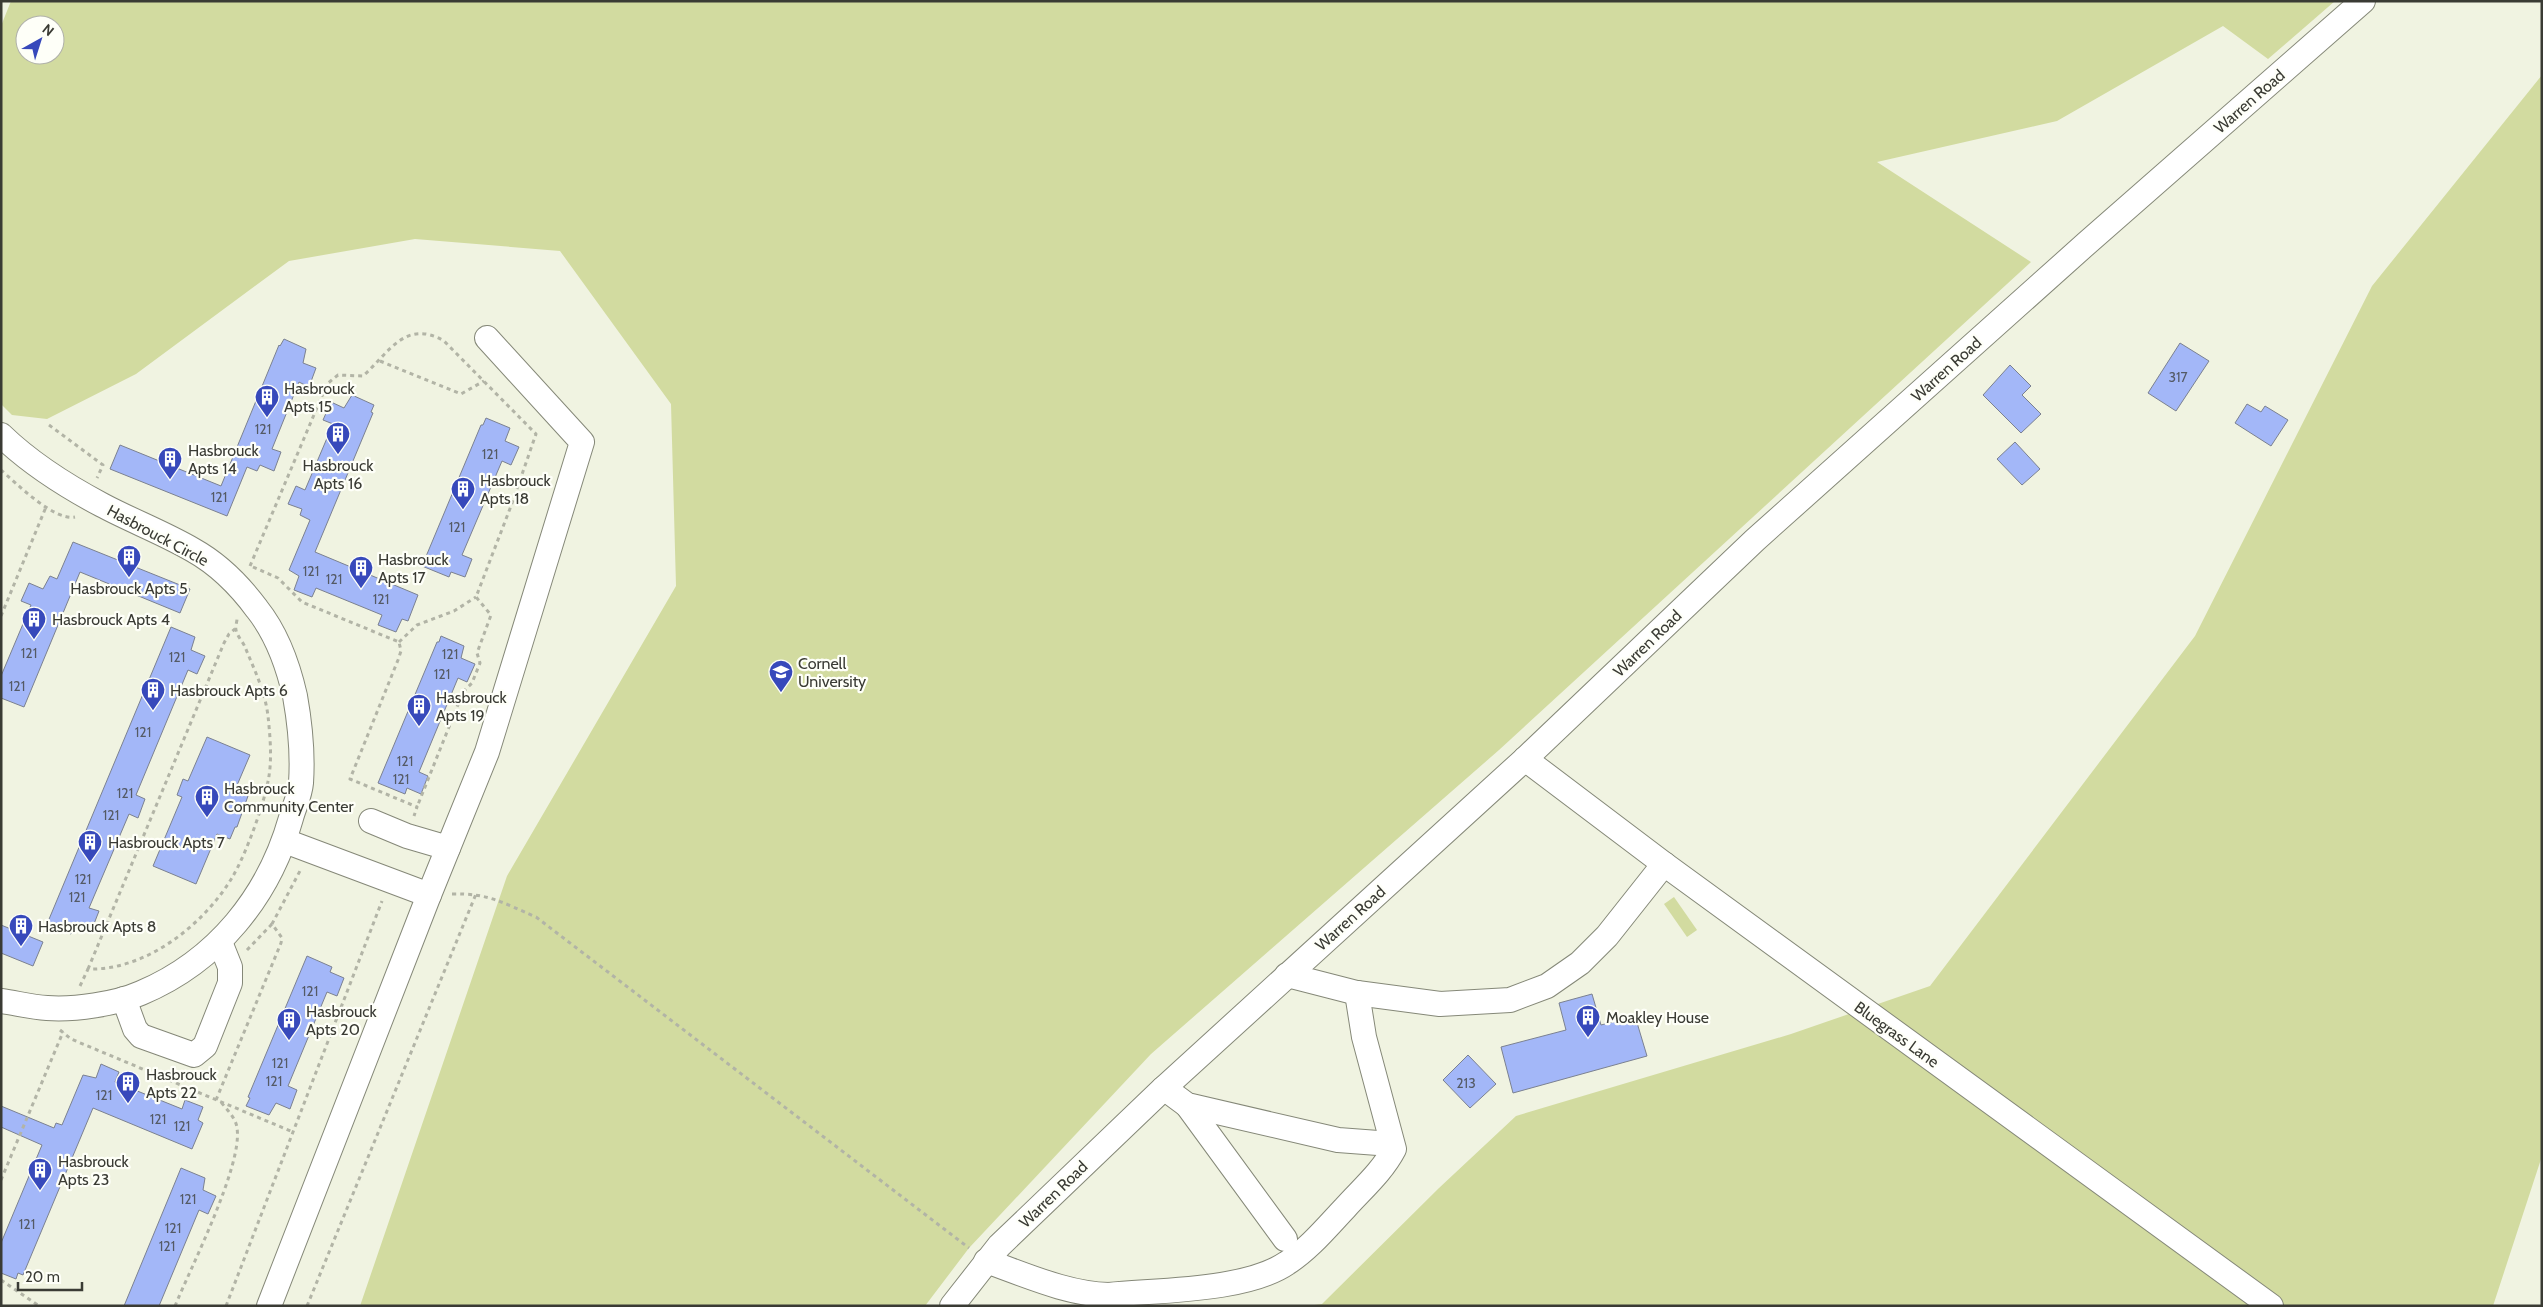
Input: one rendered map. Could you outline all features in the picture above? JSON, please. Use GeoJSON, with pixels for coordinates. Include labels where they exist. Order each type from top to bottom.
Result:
{"type":"FeatureCollection","features":[{"type":"Feature","properties":{"kind":"street","name":"Warren Road"},"geometry":{"type":"LineString","coordinates":[[952,1306],[999,1246],[1164,1088],[1525,759],[1755,540],[2094,236],[2363,1]]}},
{"type":"Feature","properties":{"kind":"street"},"geometry":{"type":"LineString","coordinates":[[269,1306],[429,895],[487,752],[582,442],[487,338]]}},
{"type":"Feature","properties":{"kind":"street","name":"Hasbrouck Circle"},"geometry":{"type":"LineString","coordinates":[[1,435],[28,459],[59,481],[104,506],[193,549],[212,562],[244,593],[259,611],[278,643],[289,671],[299,717],[301,785],[285,841],[275,865],[251,906],[220,942],[183,972],[141,994],[96,1005],[48,1008],[1,1000]]}},
{"type":"Feature","properties":{"kind":"street","name":"Bluegrass Lane"},"geometry":{"type":"LineString","coordinates":[[1525,759],[1664,864],[2271,1306]]}},
{"type":"Feature","properties":{"kind":"street"},"geometry":{"type":"LineString","coordinates":[[371,821],[406,836],[448,848]]}},
{"type":"Feature","properties":{"kind":"street"},"geometry":{"type":"LineString","coordinates":[[285,841],[429,895]]}},
{"type":"Feature","properties":{"kind":"street"},"geometry":{"type":"LineString","coordinates":[[1287,975],[1357,993],[1440,1004],[1510,1000],[1546,986],[1580,963],[1607,936],[1664,864]]}},
{"type":"Feature","properties":{"kind":"street"},"geometry":{"type":"LineString","coordinates":[[124,998],[133,1023],[141,1036],[194,1055],[205,1046],[230,983],[230,967],[220,942]]}},
{"type":"Feature","properties":{"kind":"street"},"geometry":{"type":"LineString","coordinates":[[986,1261],[1061,1287],[1090,1294],[1109,1295],[1230,1284],[1258,1278],[1287,1264],[1304,1250],[1351,1202],[1388,1160],[1394,1150],[1364,1038],[1357,993]]}},
{"type":"Feature","properties":{"kind":"street"},"geometry":{"type":"LineString","coordinates":[[1164,1088],[1187,1105],[1285,1239]]}},
{"type":"Feature","properties":{"kind":"street"},"geometry":{"type":"LineString","coordinates":[[1187,1105],[1338,1140],[1378,1143]]}},
{"type":"Feature","properties":{"kind":"path"},"geometry":{"type":"LineString","coordinates":[[250,566],[327,384],[338,375],[363,376],[380,361],[393,345],[404,337],[420,334],[435,336],[448,345],[536,434],[476,597],[454,611],[417,625],[399,642]]}},
{"type":"Feature","properties":{"kind":"path"},"geometry":{"type":"LineString","coordinates":[[380,361],[462,394],[484,381]]}},
{"type":"Feature","properties":{"kind":"path"},"geometry":{"type":"LineString","coordinates":[[1,470],[46,507],[69,518],[84,515]]}},
{"type":"Feature","properties":{"kind":"path"},"geometry":{"type":"LineString","coordinates":[[1,616],[46,507]]}},
{"type":"Feature","properties":{"kind":"path"},"geometry":{"type":"LineString","coordinates":[[417,807],[462,692],[472,683],[480,663],[477,653],[491,615],[476,597]]}},
{"type":"Feature","properties":{"kind":"path"},"geometry":{"type":"LineString","coordinates":[[88,969],[104,970],[146,957],[167,944],[209,909],[235,872],[265,798],[270,774],[268,714],[261,685],[235,629],[238,614]]}},
{"type":"Feature","properties":{"kind":"path"},"geometry":{"type":"LineString","coordinates":[[1,1180],[224,643],[229,634],[235,629]]}},
{"type":"Feature","properties":{"kind":"path"},"geometry":{"type":"LineString","coordinates":[[230,967],[272,924],[304,865]]}},
{"type":"Feature","properties":{"kind":"path"},"geometry":{"type":"LineString","coordinates":[[307,1306],[476,894],[490,897],[536,917],[986,1261]]}},
{"type":"Feature","properties":{"kind":"path"},"geometry":{"type":"LineString","coordinates":[[216,1100],[281,943],[282,938],[272,924]]}},
{"type":"Feature","properties":{"kind":"path"},"geometry":{"type":"LineString","coordinates":[[56,1024],[71,1039],[293,1132]]}},
{"type":"Feature","properties":{"kind":"path"},"geometry":{"type":"LineString","coordinates":[[176,1306],[235,1157],[237,1126],[235,1120],[220,1102]]}},
{"type":"Feature","properties":{"kind":"path"},"geometry":{"type":"LineString","coordinates":[[1,1280],[39,1306]]}},
{"type":"Feature","properties":{"kind":"green space"},"geometry":{"type":"Polygon","coordinates":[[[11,1],[2335,1],[2268,59],[2223,26],[2057,121],[1877,162],[2031,262],[1499,750],[1151,1054],[969,1248],[925,1306],[360,1306],[507,876],[676,586],[671,404],[560,251],[415,239],[289,261],[136,374],[47,419],[12,415],[1,404],[1,26],[11,1]]]}},
{"type":"Feature","properties":{"kind":"green space"},"geometry":{"type":"Polygon","coordinates":[[[2542,75],[2542,1156],[2493,1306],[1307,1306],[1322,1304],[1439,1188],[1516,1116],[1791,1034],[1930,986],[2195,636],[2372,286],[2542,75]]]}},
{"type":"Feature","properties":{"kind":"green space"},"geometry":{"type":"Polygon","coordinates":[[[1674,897],[1697,930],[1687,937],[1664,904],[1674,897]]]}},
{"type":"Feature","properties":{"kind":"building"},"geometry":{"type":"Polygon","coordinates":[[[284,339],[306,349],[303,363],[316,368],[309,387],[299,382],[272,449],[281,452],[274,471],[260,465],[257,471],[247,467],[227,516],[110,469],[120,445],[221,486],[279,345],[284,339]]]}},
{"type":"Feature","properties":{"kind":"building"},"geometry":{"type":"Polygon","coordinates":[[[2180,343],[2209,361],[2176,411],[2148,393],[2180,343]]]}},
{"type":"Feature","properties":{"kind":"building"},"geometry":{"type":"Polygon","coordinates":[[[2010,365],[2031,386],[2022,395],[2041,414],[2021,433],[1983,395],[2010,365]]]}},
{"type":"Feature","properties":{"kind":"building"},"geometry":{"type":"Polygon","coordinates":[[[352,395],[374,405],[371,412],[373,413],[315,552],[418,595],[408,621],[402,619],[396,632],[378,625],[382,615],[316,588],[312,597],[294,590],[299,576],[289,570],[310,520],[300,515],[302,509],[288,504],[296,486],[305,490],[333,424],[323,420],[331,402],[344,408],[352,395]]]}},
{"type":"Feature","properties":{"kind":"building"},"geometry":{"type":"Polygon","coordinates":[[[2247,404],[2261,412],[2265,406],[2288,420],[2271,446],[2235,423],[2247,404]]]}},
{"type":"Feature","properties":{"kind":"building","name":"Hasbrouck Apts 18"},"geometry":{"type":"Polygon","coordinates":[[[486,418],[510,428],[505,441],[519,447],[511,465],[502,461],[462,555],[472,559],[465,577],[451,572],[449,577],[422,566],[481,425],[483,425],[486,418]]]}},
{"type":"Feature","properties":{"kind":"building"},"geometry":{"type":"Polygon","coordinates":[[[2015,442],[2040,469],[2022,485],[1997,459],[2015,442]]]}},
{"type":"Feature","properties":{"kind":"building"},"geometry":{"type":"Polygon","coordinates":[[[73,542],[190,589],[180,613],[80,572],[24,707],[1,698],[1,676],[31,605],[21,601],[29,583],[43,589],[50,576],[57,579],[73,542]]]}},
{"type":"Feature","properties":{"kind":"building"},"geometry":{"type":"Polygon","coordinates":[[[171,627],[195,637],[191,650],[205,656],[197,674],[188,670],[136,795],[145,799],[138,818],[129,814],[89,908],[99,911],[92,929],[78,923],[71,934],[47,924],[171,627]]]}},
{"type":"Feature","properties":{"kind":"building","name":"Hasbrouck Apts 19"},"geometry":{"type":"Polygon","coordinates":[[[441,636],[464,646],[461,658],[475,664],[467,682],[458,678],[419,772],[428,776],[421,794],[407,788],[405,794],[378,783],[441,636]]]}},
{"type":"Feature","properties":{"kind":"building","name":"Hasbrouck Community Center"},"geometry":{"type":"Polygon","coordinates":[[[207,737],[250,755],[235,790],[248,796],[237,827],[235,827],[230,839],[217,834],[196,884],[153,866],[182,797],[177,795],[183,779],[188,781],[207,737]]]}},
{"type":"Feature","properties":{"kind":"building","name":"Hasbrouck Apts 8"},"geometry":{"type":"Polygon","coordinates":[[[1,925],[43,942],[33,966],[1,953],[1,925]]]}},
{"type":"Feature","properties":{"kind":"building","name":"Hasbrouck Apts 20"},"geometry":{"type":"Polygon","coordinates":[[[307,956],[332,967],[330,972],[344,978],[337,996],[327,992],[288,1086],[297,1090],[290,1109],[276,1103],[269,1115],[246,1106],[250,1098],[248,1097],[307,956]]]}},
{"type":"Feature","properties":{"kind":"building","name":"Moakley House"},"geometry":{"type":"Polygon","coordinates":[[[1592,994],[1601,1025],[1635,1016],[1647,1056],[1513,1093],[1501,1047],[1566,1030],[1559,1003],[1592,994]]]}},
{"type":"Feature","properties":{"kind":"building"},"geometry":{"type":"Polygon","coordinates":[[[1468,1055],[1496,1084],[1470,1108],[1443,1080],[1468,1055]]]}},
{"type":"Feature","properties":{"kind":"building"},"geometry":{"type":"Polygon","coordinates":[[[101,1064],[119,1072],[115,1082],[182,1109],[185,1100],[203,1107],[198,1120],[203,1123],[192,1149],[93,1108],[23,1275],[18,1273],[16,1279],[1,1273],[1,1243],[42,1145],[1,1127],[1,1106],[54,1128],[56,1123],[62,1125],[83,1075],[96,1078],[101,1064]]]}},
{"type":"Feature","properties":{"kind":"building"},"geometry":{"type":"Polygon","coordinates":[[[181,1168],[205,1178],[203,1190],[216,1196],[208,1214],[199,1210],[159,1306],[124,1306],[181,1168]]]}},
{"type":"Feature","properties":{"kind":"place","name":"Hasbrouck Apts 15"},"geometry":{"type":"Point","coordinates":[267,418]}},
{"type":"Feature","properties":{"kind":"place","name":"Hasbrouck Apts 16"},"geometry":{"type":"Point","coordinates":[338,455]}},
{"type":"Feature","properties":{"kind":"place","name":"Hasbrouck Apts 14"},"geometry":{"type":"Point","coordinates":[170,480]}},
{"type":"Feature","properties":{"kind":"place","name":"Hasbrouck Apts 18"},"geometry":{"type":"Point","coordinates":[463,510]}},
{"type":"Feature","properties":{"kind":"place","name":"Hasbrouck Apts 5"},"geometry":{"type":"Point","coordinates":[129,578]}},
{"type":"Feature","properties":{"kind":"place","name":"Hasbrouck Apts 17"},"geometry":{"type":"Point","coordinates":[361,589]}},
{"type":"Feature","properties":{"kind":"place","name":"Hasbrouck Apts 4"},"geometry":{"type":"Point","coordinates":[34,640]}},
{"type":"Feature","properties":{"kind":"place","name":"Cornell University"},"geometry":{"type":"Point","coordinates":[781,693]}},
{"type":"Feature","properties":{"kind":"place","name":"Hasbrouck Apts 6"},"geometry":{"type":"Point","coordinates":[153,711]}},
{"type":"Feature","properties":{"kind":"place","name":"Hasbrouck Apts 19"},"geometry":{"type":"Point","coordinates":[419,727]}},
{"type":"Feature","properties":{"kind":"place","name":"Hasbrouck Community Center"},"geometry":{"type":"Point","coordinates":[207,818]}},
{"type":"Feature","properties":{"kind":"place","name":"Hasbrouck Apts 7"},"geometry":{"type":"Point","coordinates":[90,863]}},
{"type":"Feature","properties":{"kind":"place","name":"Hasbrouck Apts 8"},"geometry":{"type":"Point","coordinates":[21,947]}},
{"type":"Feature","properties":{"kind":"place","name":"Moakley House"},"geometry":{"type":"Point","coordinates":[1588,1038]}},
{"type":"Feature","properties":{"kind":"place","name":"Hasbrouck Apts 20"},"geometry":{"type":"Point","coordinates":[289,1041]}},
{"type":"Feature","properties":{"kind":"place","name":"Hasbrouck Apts 22"},"geometry":{"type":"Point","coordinates":[128,1104]}},
{"type":"Feature","properties":{"kind":"place","name":"Hasbrouck Apts 23"},"geometry":{"type":"Point","coordinates":[40,1191]}}]}
